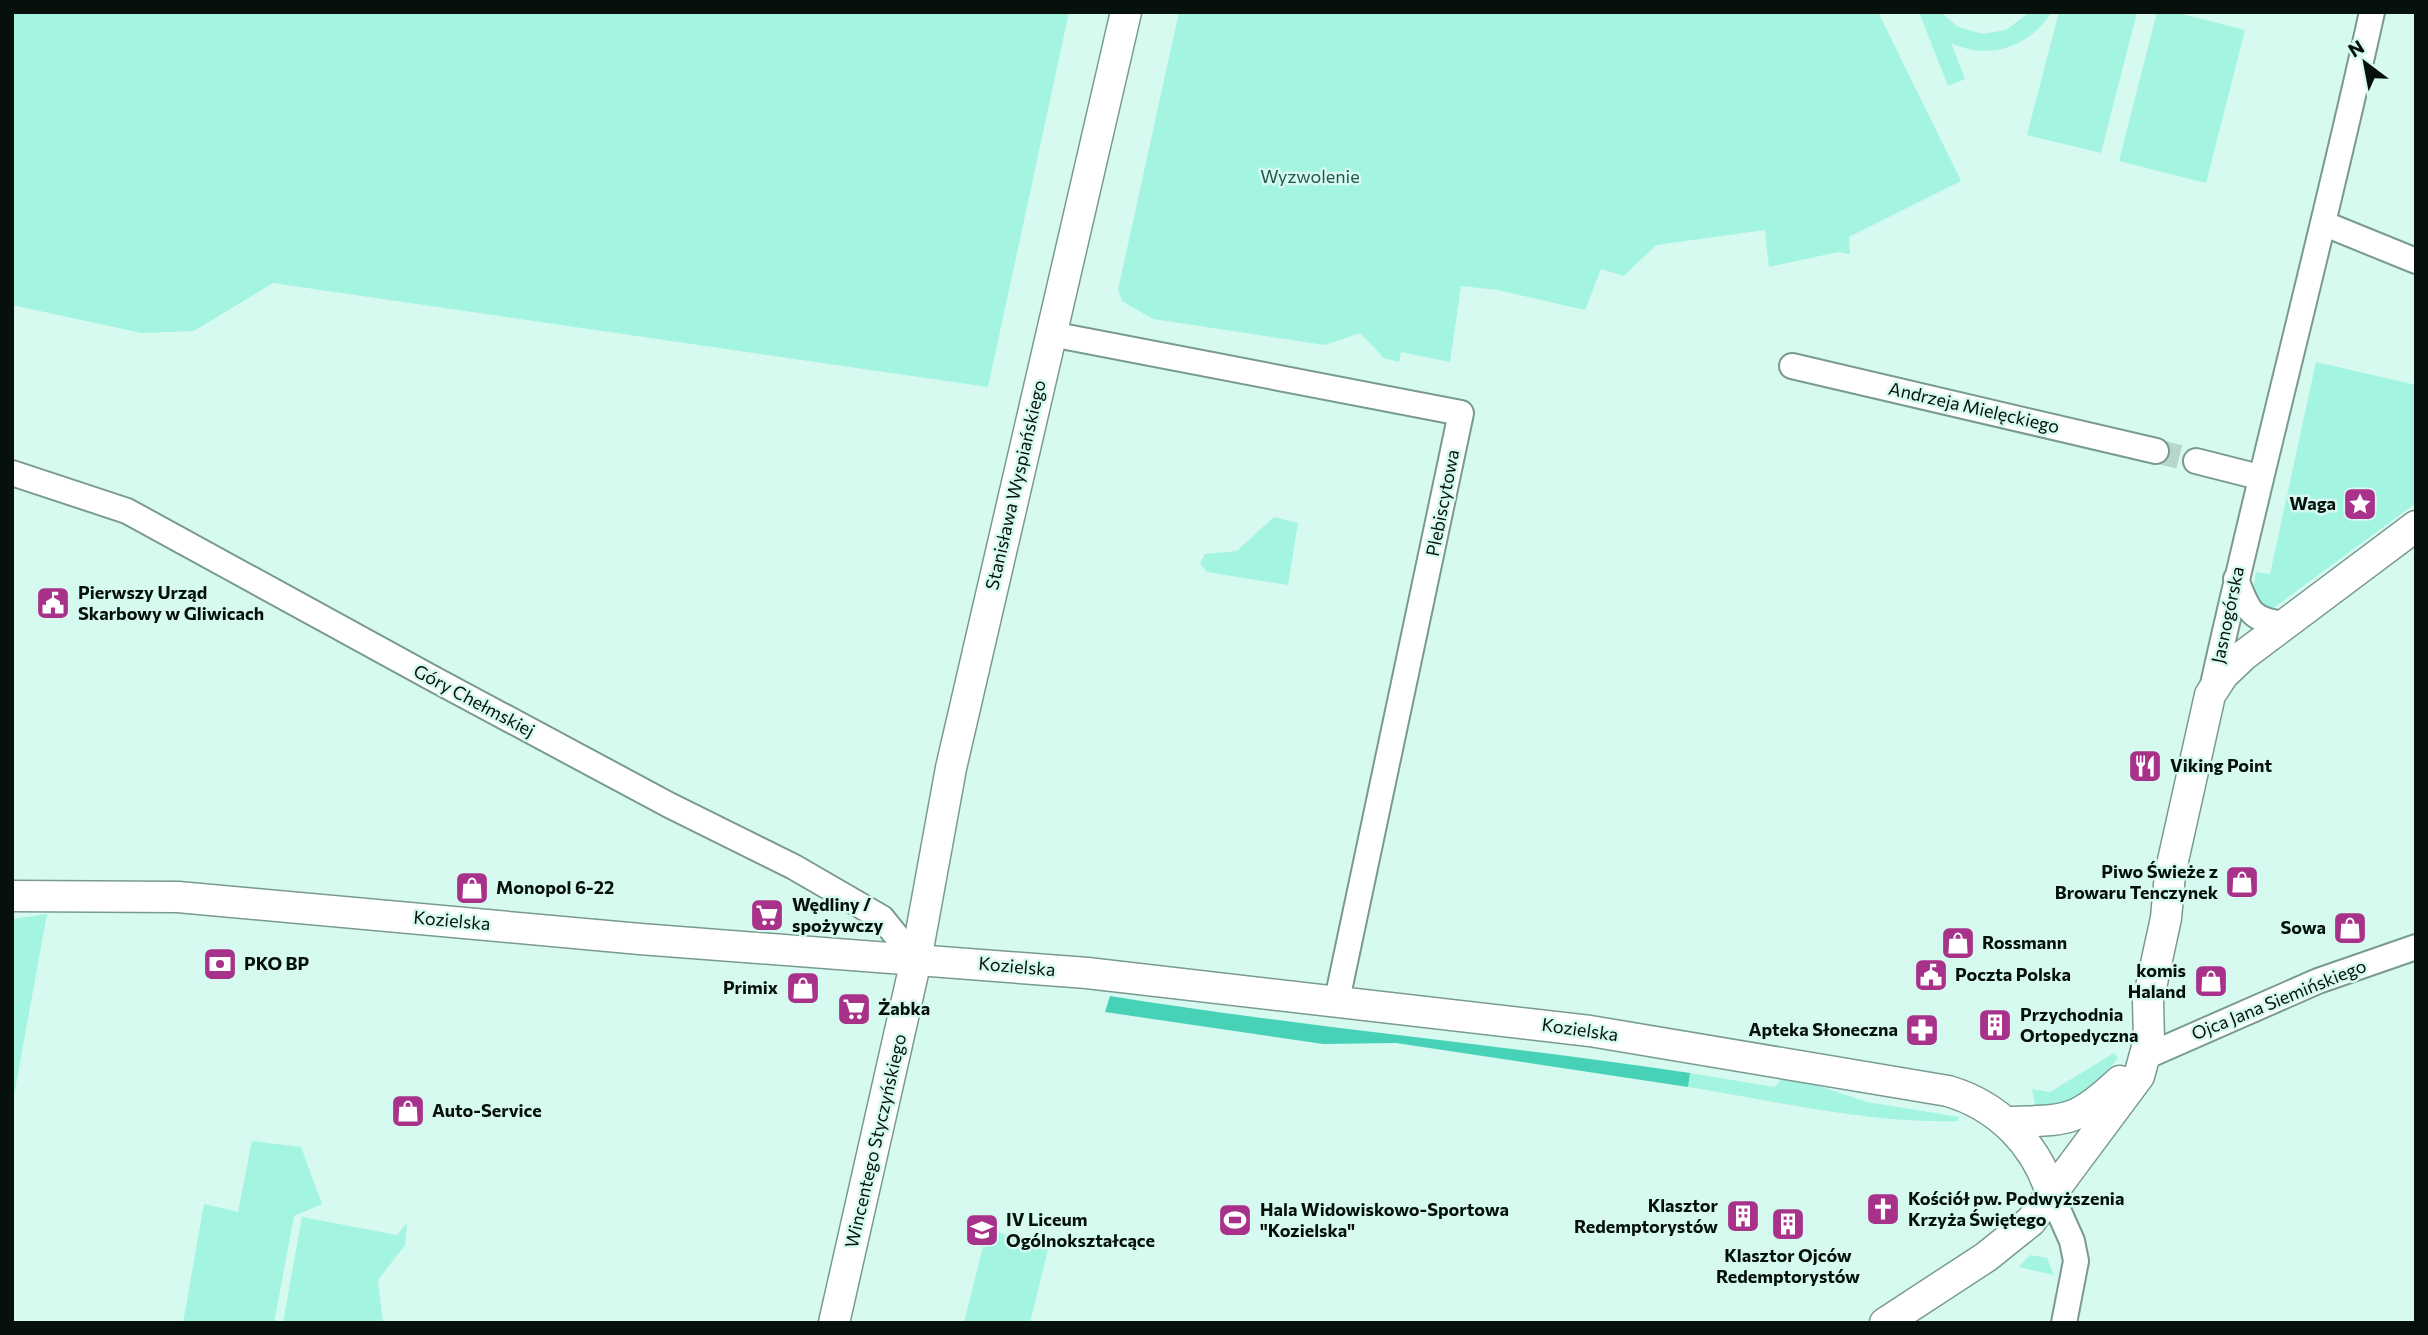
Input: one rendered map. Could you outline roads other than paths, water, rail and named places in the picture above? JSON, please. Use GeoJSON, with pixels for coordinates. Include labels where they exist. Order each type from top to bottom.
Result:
{"type":"FeatureCollection","features":[{"type":"Feature","properties":{"kind":"street","name":"Stanisława Wyspiańskiego"},"geometry":{"type":"LineString","coordinates":[[916,960],[951,768],[1126,12]]}},
{"type":"Feature","properties":{"kind":"street","name":"Jasnogórska"},"geometry":{"type":"LineString","coordinates":[[1885,1323],[2011,1239],[2052,1196],[2132,1088],[2145,1058],[2150,1031],[2148,1002],[2166,918],[2170,874],[2259,477],[2303,295],[2325,224],[2372,12]]}},
{"type":"Feature","properties":{"kind":"street"},"geometry":{"type":"LineString","coordinates":[[2325,224],[2416,261]]}},
{"type":"Feature","properties":{"kind":"street","name":"Plebiscytowa"},"geometry":{"type":"LineString","coordinates":[[1051,334],[1461,413],[1337,1000]]}},
{"type":"Feature","properties":{"kind":"street","name":"Andrzeja Mielęckiego"},"geometry":{"type":"LineString","coordinates":[[1792,366],[2156,451]]}},
{"type":"Feature","properties":{"kind":"street"},"geometry":{"type":"LineString","coordinates":[[2196,461],[2259,477]]}},
{"type":"Feature","properties":{"kind":"street","name":"Góry Chełmskiej"},"geometry":{"type":"LineString","coordinates":[[12,473],[128,511],[621,779],[794,867],[882,918],[916,960]]}},
{"type":"Feature","properties":{"kind":"street"},"geometry":{"type":"LineString","coordinates":[[2210,695],[2223,675],[2416,526]]}},
{"type":"Feature","properties":{"kind":"street"},"geometry":{"type":"LineString","coordinates":[[2236,579],[2246,606],[2257,618],[2286,624]]}},
{"type":"Feature","properties":{"kind":"street","name":"Kozielska"},"geometry":{"type":"LineString","coordinates":[[12,896],[178,897],[640,939],[1087,972],[1590,1031],[1948,1091],[1972,1098],[2008,1122],[2045,1175],[2052,1196]]}},
{"type":"Feature","properties":{"kind":"street","name":"Ojca Jana Siemińskiego"},"geometry":{"type":"LineString","coordinates":[[2145,1058],[2319,981],[2416,947]]}},
{"type":"Feature","properties":{"kind":"street","name":"Wincentego Styczyńskiego"},"geometry":{"type":"LineString","coordinates":[[834,1323],[916,960]]}},
{"type":"Feature","properties":{"kind":"street"},"geometry":{"type":"LineString","coordinates":[[2008,1122],[2076,1117],[2094,1106],[2145,1058]]}},
{"type":"Feature","properties":{"kind":"street"},"geometry":{"type":"LineString","coordinates":[[2052,1196],[2072,1241],[2077,1261],[2064,1323]]}},
{"type":"Feature","properties":{"kind":"tunnel"},"geometry":{"type":"LineString","coordinates":[[2156,451],[2196,461]]}},
{"type":"Feature","properties":{"kind":"place","name":"Waga"},"geometry":{"type":"Point","coordinates":[2360,504]}},
{"type":"Feature","properties":{"kind":"place","name":"Pierwszy Urząd Skarbowy w Gliwicach"},"geometry":{"type":"Point","coordinates":[53,603]}},
{"type":"Feature","properties":{"kind":"place","name":"Viking Point"},"geometry":{"type":"Point","coordinates":[2145,766]}},
{"type":"Feature","properties":{"kind":"place","name":"Piwo Świeże z Browaru Tenczynek"},"geometry":{"type":"Point","coordinates":[2242,882]}},
{"type":"Feature","properties":{"kind":"place","name":"Monopol 6-22"},"geometry":{"type":"Point","coordinates":[472,888]}},
{"type":"Feature","properties":{"kind":"place","name":"Wędliny / spożywczy"},"geometry":{"type":"Point","coordinates":[767,915]}},
{"type":"Feature","properties":{"kind":"place","name":"Sowa"},"geometry":{"type":"Point","coordinates":[2350,928]}},
{"type":"Feature","properties":{"kind":"place","name":"Rossmann"},"geometry":{"type":"Point","coordinates":[1958,943]}},
{"type":"Feature","properties":{"kind":"place","name":"PKO BP"},"geometry":{"type":"Point","coordinates":[220,964]}},
{"type":"Feature","properties":{"kind":"place","name":"Poczta Polska"},"geometry":{"type":"Point","coordinates":[1931,975]}},
{"type":"Feature","properties":{"kind":"place","name":"komis Haland"},"geometry":{"type":"Point","coordinates":[2211,981]}},
{"type":"Feature","properties":{"kind":"place","name":"Primix"},"geometry":{"type":"Point","coordinates":[803,988]}},
{"type":"Feature","properties":{"kind":"place","name":"Żabka"},"geometry":{"type":"Point","coordinates":[854,1009]}},
{"type":"Feature","properties":{"kind":"place","name":"Przychodnia Ortopedyczna"},"geometry":{"type":"Point","coordinates":[1995,1025]}},
{"type":"Feature","properties":{"kind":"place","name":"Apteka Słoneczna"},"geometry":{"type":"Point","coordinates":[1922,1030]}},
{"type":"Feature","properties":{"kind":"place","name":"Auto-Service"},"geometry":{"type":"Point","coordinates":[408,1111]}},
{"type":"Feature","properties":{"kind":"place","name":"Kościół pw. Podwyższenia Krzyża Świętego"},"geometry":{"type":"Point","coordinates":[1883,1209]}},
{"type":"Feature","properties":{"kind":"place","name":"Klasztor Redemptorystów"},"geometry":{"type":"Point","coordinates":[1743,1216]}},
{"type":"Feature","properties":{"kind":"place","name":"Hala Widowiskowo-Sportowa \"Kozielska\""},"geometry":{"type":"Point","coordinates":[1235,1220]}},
{"type":"Feature","properties":{"kind":"place","name":"Klasztor Ojców Redemptorystów"},"geometry":{"type":"Point","coordinates":[1788,1224]}},
{"type":"Feature","properties":{"kind":"place","name":"IV Liceum Ogólnokształcące"},"geometry":{"type":"Point","coordinates":[982,1230]}},
{"type":"Feature","properties":{"kind":"park label","name":"Wyzwolenie"},"geometry":{"type":"Point","coordinates":[1310,177]}}]}
